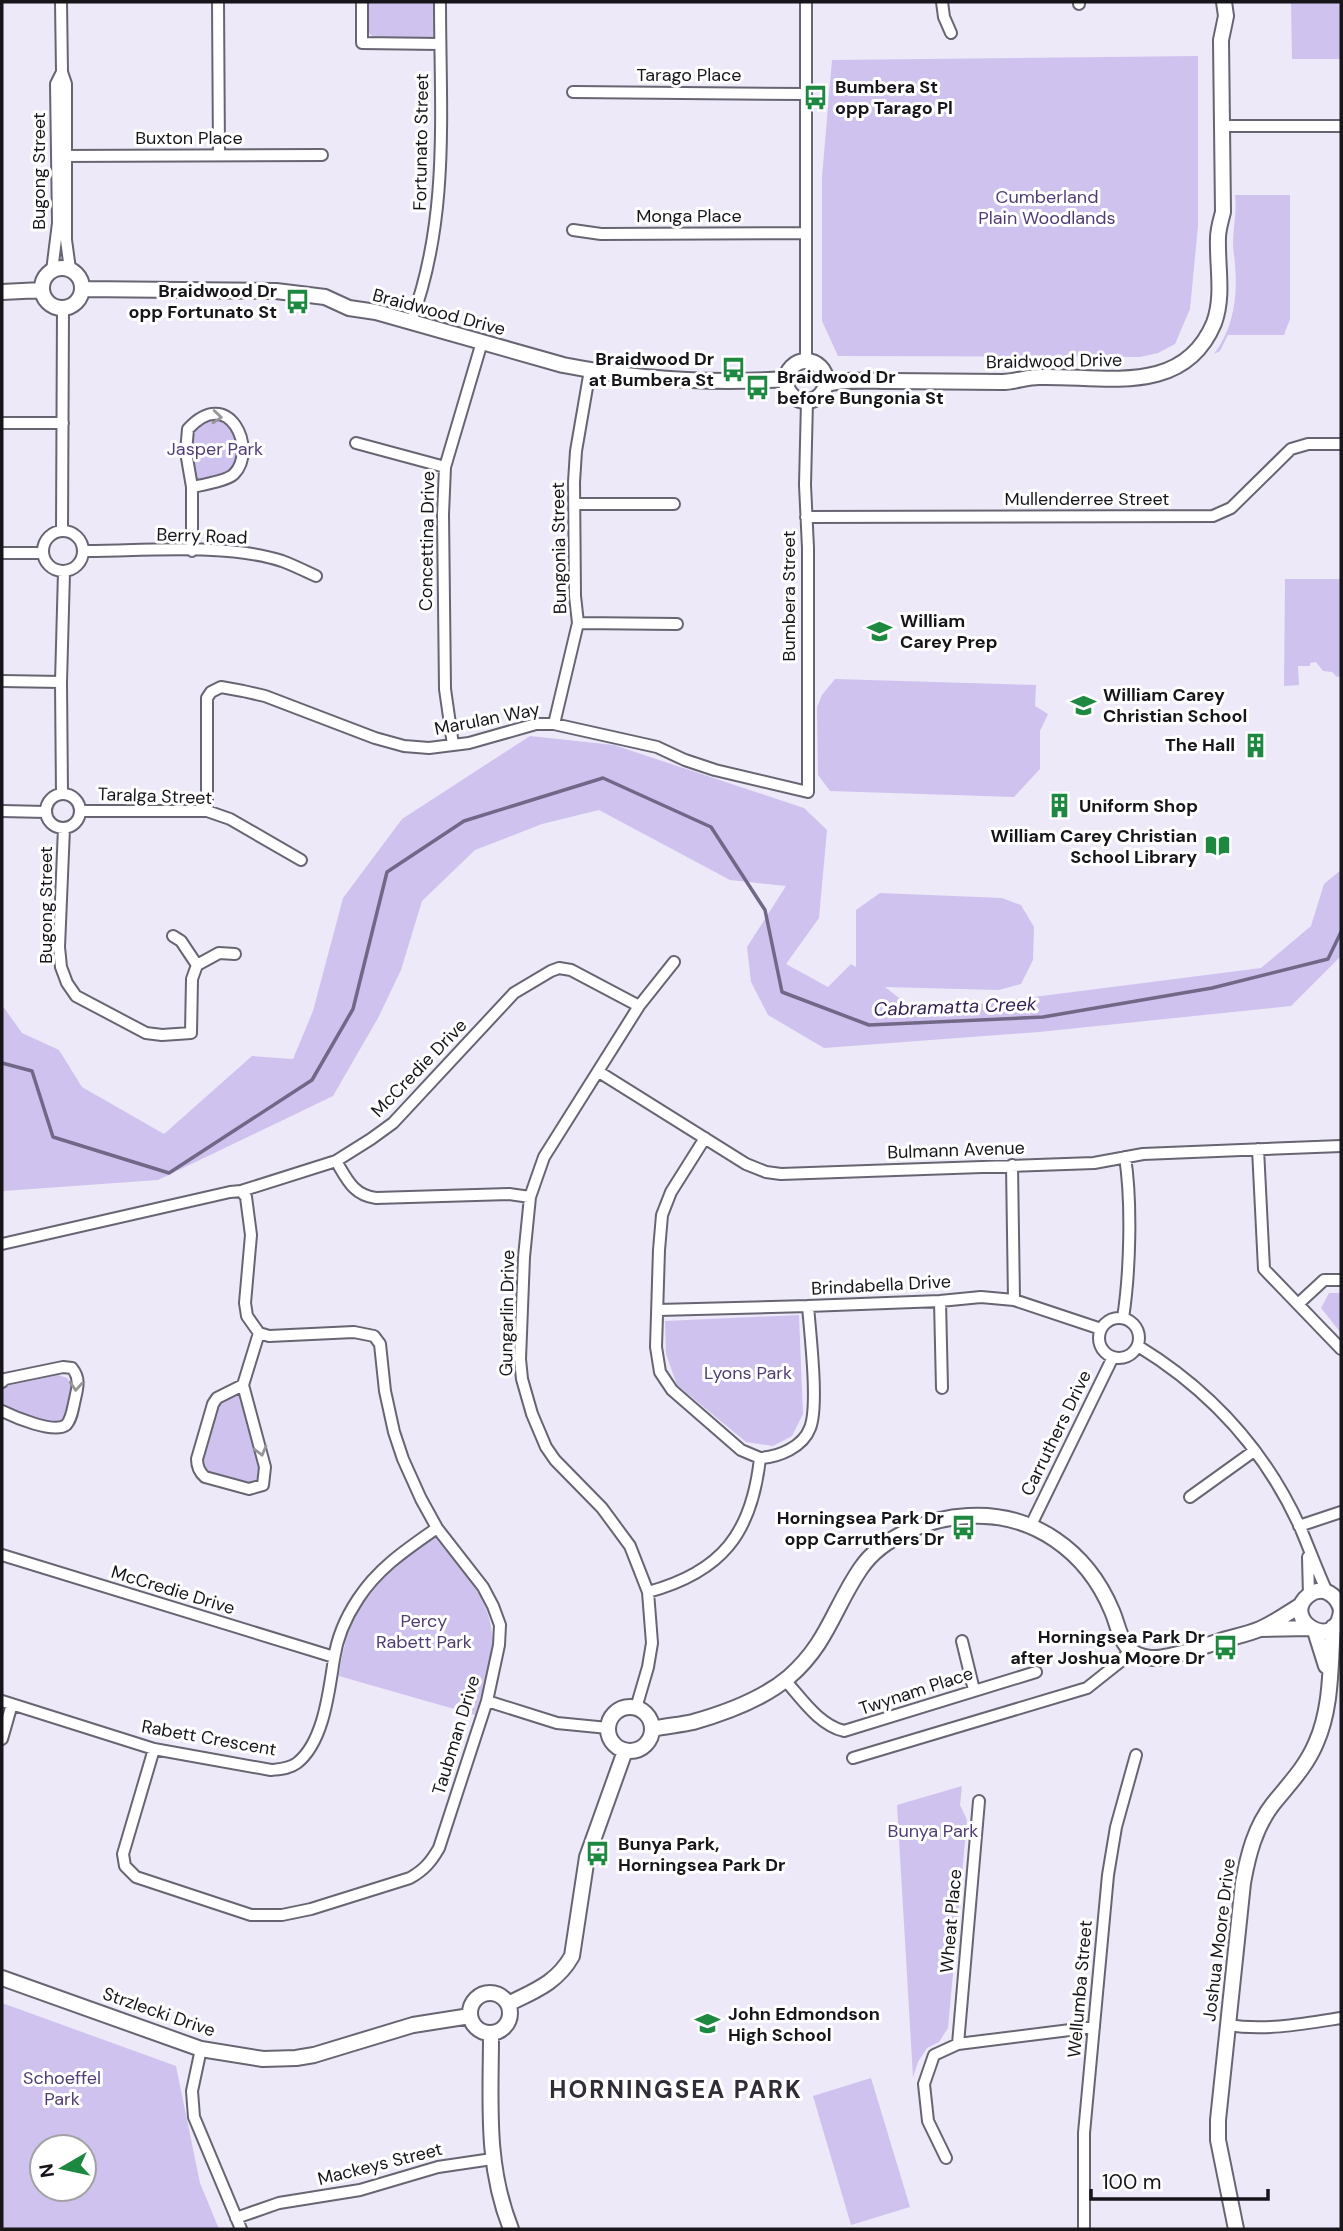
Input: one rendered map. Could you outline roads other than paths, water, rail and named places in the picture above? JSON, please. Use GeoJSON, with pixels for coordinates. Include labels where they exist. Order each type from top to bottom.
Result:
{"type":"FeatureCollection","features":[{"type":"Feature","properties":{"kind":"street","name":"Bugong Street"},"geometry":{"type":"LineString","coordinates":[[52,271],[58,223],[66,84],[62,72],[61,2]]}},
{"type":"Feature","properties":{"kind":"street"},"geometry":{"type":"LineString","coordinates":[[218,2],[219,155]]}},
{"type":"Feature","properties":{"kind":"street"},"geometry":{"type":"LineString","coordinates":[[362,2],[362,43],[440,44]]}},
{"type":"Feature","properties":{"kind":"street","name":"Fortunato Street"},"geometry":{"type":"LineString","coordinates":[[411,322],[427,272],[439,198],[440,2]]}},
{"type":"Feature","properties":{"kind":"street"},"geometry":{"type":"LineString","coordinates":[[806,2],[806,360]]}},
{"type":"Feature","properties":{"kind":"street"},"geometry":{"type":"LineString","coordinates":[[942,2],[944,17],[951,33]]}},
{"type":"Feature","properties":{"kind":"street","name":"Braidwood Drive"},"geometry":{"type":"LineString","coordinates":[[1215,2],[1223,26]]}},
{"type":"Feature","properties":{"kind":"street","name":"Braidwood Drive"},"geometry":{"type":"LineString","coordinates":[[826,384],[852,381],[1009,382],[1042,377],[1140,378],[1164,372],[1179,365],[1194,353],[1214,322],[1218,304],[1218,235],[1223,212],[1221,126],[1223,26],[1226,16],[1224,2]]}},
{"type":"Feature","properties":{"kind":"street","name":"Tarago Place"},"geometry":{"type":"LineString","coordinates":[[573,92],[805,94]]}},
{"type":"Feature","properties":{"kind":"street"},"geometry":{"type":"LineString","coordinates":[[1221,126],[1341,126]]}},
{"type":"Feature","properties":{"kind":"street","name":"Buxton Place"},"geometry":{"type":"LineString","coordinates":[[62,156],[322,155]]}},
{"type":"Feature","properties":{"kind":"street","name":"Bugong Street"},"geometry":{"type":"LineString","coordinates":[[62,156],[70,269]]}},
{"type":"Feature","properties":{"kind":"street","name":"Monga Place"},"geometry":{"type":"LineString","coordinates":[[573,230],[601,234],[806,233]]}},
{"type":"Feature","properties":{"kind":"street"},"geometry":{"type":"LineString","coordinates":[[58,268],[70,269],[79,277],[83,289],[79,300],[69,307],[63,309],[51,305],[43,296],[44,279],[52,271],[58,268]]}},
{"type":"Feature","properties":{"kind":"street","name":"Braidwood Drive"},"geometry":{"type":"LineString","coordinates":[[83,289],[276,291],[325,297],[349,308],[376,312],[563,365],[590,370],[675,379],[786,379]]}},
{"type":"Feature","properties":{"kind":"street"},"geometry":{"type":"LineString","coordinates":[[2,292],[42,290]]}},
{"type":"Feature","properties":{"kind":"street"},"geometry":{"type":"LineString","coordinates":[[62,531],[63,309]]}},
{"type":"Feature","properties":{"kind":"street","name":"Concettina Drive"},"geometry":{"type":"LineString","coordinates":[[453,745],[445,689],[445,467],[482,342]]}},
{"type":"Feature","properties":{"kind":"street"},"geometry":{"type":"LineString","coordinates":[[806,360],[822,368],[826,378],[826,384],[819,396],[807,401],[794,397],[789,392],[786,379],[790,368],[806,360]]}},
{"type":"Feature","properties":{"kind":"street","name":"Bungonia Street"},"geometry":{"type":"LineString","coordinates":[[554,724],[578,623],[575,596],[576,450],[590,370]]}},
{"type":"Feature","properties":{"kind":"street","name":"Bumbera Street"},"geometry":{"type":"LineString","coordinates":[[807,401],[808,792]]}},
{"type":"Feature","properties":{"kind":"street"},"geometry":{"type":"LineString","coordinates":[[192,486],[231,477],[240,465],[239,430],[227,416],[201,417],[188,429],[186,452],[192,486],[192,551]]}},
{"type":"Feature","properties":{"kind":"street"},"geometry":{"type":"LineString","coordinates":[[2,423],[63,423]]}},
{"type":"Feature","properties":{"kind":"street"},"geometry":{"type":"LineString","coordinates":[[356,443],[445,467]]}},
{"type":"Feature","properties":{"kind":"street","name":"Mullenderree Street"},"geometry":{"type":"LineString","coordinates":[[806,517],[1213,516],[1231,508],[1291,449],[1308,444],[1341,444]]}},
{"type":"Feature","properties":{"kind":"street"},"geometry":{"type":"LineString","coordinates":[[575,504],[674,504]]}},
{"type":"Feature","properties":{"kind":"street"},"geometry":{"type":"LineString","coordinates":[[62,531],[72,533],[80,540],[83,551],[79,564],[64,572],[50,567],[43,553],[48,537],[62,531]]}},
{"type":"Feature","properties":{"kind":"street","name":"Berry Road"},"geometry":{"type":"LineString","coordinates":[[83,551],[241,553],[280,561],[316,576]]}},
{"type":"Feature","properties":{"kind":"street"},"geometry":{"type":"LineString","coordinates":[[2,552],[43,553]]}},
{"type":"Feature","properties":{"kind":"street"},"geometry":{"type":"LineString","coordinates":[[62,794],[64,572]]}},
{"type":"Feature","properties":{"kind":"street"},"geometry":{"type":"LineString","coordinates":[[578,623],[677,624]]}},
{"type":"Feature","properties":{"kind":"street"},"geometry":{"type":"LineString","coordinates":[[2,681],[61,682]]}},
{"type":"Feature","properties":{"kind":"street","name":"Marulan Way"},"geometry":{"type":"LineString","coordinates":[[207,811],[207,698],[216,688],[232,688],[265,696],[374,738],[404,746],[429,748],[469,743],[536,724],[554,724],[657,747],[707,768],[808,792]]}},
{"type":"Feature","properties":{"kind":"street"},"geometry":{"type":"LineString","coordinates":[[62,794],[70,795],[77,801],[80,811],[76,822],[64,828],[52,824],[46,812],[50,799],[62,794]]}},
{"type":"Feature","properties":{"kind":"street"},"geometry":{"type":"LineString","coordinates":[[2,811],[46,812]]}},
{"type":"Feature","properties":{"kind":"street","name":"Taralga Street"},"geometry":{"type":"LineString","coordinates":[[80,811],[207,811],[230,820],[301,860]]}},
{"type":"Feature","properties":{"kind":"street","name":"Bugong Street"},"geometry":{"type":"LineString","coordinates":[[64,828],[61,967],[76,996],[146,1033],[191,1033],[192,979],[197,965]]}},
{"type":"Feature","properties":{"kind":"street"},"geometry":{"type":"LineString","coordinates":[[173,936],[181,941],[197,965],[219,953],[235,954]]}},
{"type":"Feature","properties":{"kind":"street","name":"Gungarlin Drive"},"geometry":{"type":"LineString","coordinates":[[636,1708],[652,1643],[648,1592],[630,1546],[602,1508],[555,1460],[531,1414],[520,1359],[524,1257],[530,1197],[544,1157],[639,1006],[674,962]]}},
{"type":"Feature","properties":{"kind":"street","name":"McCredie Drive"},"geometry":{"type":"LineString","coordinates":[[2,1244],[240,1191],[336,1161],[393,1123],[514,993],[559,968],[571,970],[639,1006]]}},
{"type":"Feature","properties":{"kind":"street","name":"Bulmann Avenue"},"geometry":{"type":"LineString","coordinates":[[599,1072],[746,1164],[766,1172],[781,1174],[1094,1163],[1143,1154],[1341,1146]]}},
{"type":"Feature","properties":{"kind":"street"},"geometry":{"type":"LineString","coordinates":[[705,1138],[671,1192],[662,1215],[656,1348],[660,1373],[681,1398],[741,1450],[760,1458],[779,1455],[804,1438],[811,1427],[814,1412],[808,1306]]}},
{"type":"Feature","properties":{"kind":"street"},"geometry":{"type":"LineString","coordinates":[[1258,1149],[1264,1269],[1341,1349]]}},
{"type":"Feature","properties":{"kind":"street"},"geometry":{"type":"LineString","coordinates":[[1123,1318],[1127,1294],[1128,1217],[1125,1157]]}},
{"type":"Feature","properties":{"kind":"street"},"geometry":{"type":"LineString","coordinates":[[336,1161],[353,1189],[365,1196],[530,1197]]}},
{"type":"Feature","properties":{"kind":"street"},"geometry":{"type":"LineString","coordinates":[[1012,1166],[1014,1300]]}},
{"type":"Feature","properties":{"kind":"street"},"geometry":{"type":"LineString","coordinates":[[240,1191],[246,1197],[251,1235],[245,1303],[247,1315],[259,1334],[243,1385],[265,1467],[263,1485],[249,1489],[205,1477],[197,1466],[213,1404],[217,1398],[243,1385]]}},
{"type":"Feature","properties":{"kind":"street"},"geometry":{"type":"LineString","coordinates":[[1298,1304],[1324,1280],[1341,1280]]}},
{"type":"Feature","properties":{"kind":"street","name":"Brindabella Drive"},"geometry":{"type":"LineString","coordinates":[[659,1310],[940,1301],[981,1297],[1014,1300],[1101,1329]]}},
{"type":"Feature","properties":{"kind":"street"},"geometry":{"type":"LineString","coordinates":[[940,1301],[942,1388]]}},
{"type":"Feature","properties":{"kind":"street"},"geometry":{"type":"LineString","coordinates":[[1123,1318],[1136,1327],[1139,1334],[1138,1346],[1129,1356],[1113,1357],[1101,1348],[1101,1329],[1109,1320],[1123,1318]]}},
{"type":"Feature","properties":{"kind":"street","name":"Taubman Drive"},"geometry":{"type":"LineString","coordinates":[[154,1749],[123,1854],[125,1866],[136,1877],[251,1915],[282,1915],[410,1878],[423,1871],[439,1848],[486,1701],[499,1645],[500,1625],[482,1587],[437,1528],[403,1460],[385,1391],[380,1344],[374,1336],[354,1332],[281,1337],[259,1334]]}},
{"type":"Feature","properties":{"kind":"street"},"geometry":{"type":"LineString","coordinates":[[652,1729],[711,1716],[770,1690],[785,1680],[814,1651],[862,1566],[878,1550],[894,1539],[923,1526],[963,1516],[994,1516],[1031,1525],[1063,1546],[1089,1572],[1106,1598],[1123,1640],[1130,1650],[1139,1656],[1164,1657],[1260,1629],[1312,1629],[1322,1632],[1338,1620],[1340,1604],[1308,1550],[1282,1493],[1254,1451],[1227,1416],[1207,1396],[1138,1346]]}},
{"type":"Feature","properties":{"kind":"street","name":"Carruthers Drive"},"geometry":{"type":"LineString","coordinates":[[1031,1525],[1113,1357]]}},
{"type":"Feature","properties":{"kind":"street"},"geometry":{"type":"LineString","coordinates":[[2,1382],[5,1379],[72,1368],[79,1383],[71,1416],[62,1427],[46,1427],[2,1411]]}},
{"type":"Feature","properties":{"kind":"street"},"geometry":{"type":"LineString","coordinates":[[1190,1497],[1254,1451]]}},
{"type":"Feature","properties":{"kind":"street"},"geometry":{"type":"LineString","coordinates":[[648,1592],[695,1575],[716,1559],[736,1537],[750,1510],[758,1483],[760,1458]]}},
{"type":"Feature","properties":{"kind":"street"},"geometry":{"type":"LineString","coordinates":[[1299,1526],[1341,1512]]}},
{"type":"Feature","properties":{"kind":"street","name":"Rabett Crescent"},"geometry":{"type":"LineString","coordinates":[[7,1702],[154,1749],[271,1770],[296,1764],[308,1750],[319,1727],[343,1627],[358,1599],[383,1567],[437,1528]]}},
{"type":"Feature","properties":{"kind":"street"},"geometry":{"type":"LineString","coordinates":[[1308,1550],[1302,1618],[1312,1629]]}},
{"type":"Feature","properties":{"kind":"street","name":"McCredie Drive"},"geometry":{"type":"LineString","coordinates":[[2,1555],[334,1657]]}},
{"type":"Feature","properties":{"kind":"street"},"geometry":{"type":"LineString","coordinates":[[1260,1629],[1320,1591],[1333,1593]]}},
{"type":"Feature","properties":{"kind":"street","name":"Joshua Moore Drive"},"geometry":{"type":"LineString","coordinates":[[1329,1674],[1338,1620]]}},
{"type":"Feature","properties":{"kind":"street","name":"Joshua Moore Drive"},"geometry":{"type":"LineString","coordinates":[[1236,2229],[1218,2140],[1238,1916],[1248,1855],[1259,1827],[1312,1751],[1335,1693],[1312,1629]]}},
{"type":"Feature","properties":{"kind":"street"},"geometry":{"type":"LineString","coordinates":[[961,1641],[974,1690]]}},
{"type":"Feature","properties":{"kind":"street"},"geometry":{"type":"LineString","coordinates":[[853,1758],[1087,1688],[1121,1661],[1130,1650]]}},
{"type":"Feature","properties":{"kind":"street","name":"Twynam Place"},"geometry":{"type":"LineString","coordinates":[[785,1680],[824,1723],[844,1731],[1036,1672]]}},
{"type":"Feature","properties":{"kind":"street"},"geometry":{"type":"LineString","coordinates":[[486,1701],[557,1723],[608,1728]]}},
{"type":"Feature","properties":{"kind":"street"},"geometry":{"type":"LineString","coordinates":[[2,1739],[7,1702]]}},
{"type":"Feature","properties":{"kind":"street"},"geometry":{"type":"LineString","coordinates":[[626,1707],[636,1708],[647,1716],[652,1729],[646,1744],[636,1750],[625,1751],[612,1742],[608,1728],[610,1719],[617,1711],[626,1707]]}},
{"type":"Feature","properties":{"kind":"street"},"geometry":{"type":"LineString","coordinates":[[508,2004],[549,1983],[572,1956],[587,1857],[625,1751]]}},
{"type":"Feature","properties":{"kind":"street","name":"Wellumba Street"},"geometry":{"type":"LineString","coordinates":[[1084,2229],[1084,2133],[1111,1851],[1136,1755]]}},
{"type":"Feature","properties":{"kind":"street","name":"Wheat Place"},"geometry":{"type":"LineString","coordinates":[[958,2045],[979,1801]]}},
{"type":"Feature","properties":{"kind":"street","name":"Strzlecki Drive"},"geometry":{"type":"LineString","coordinates":[[2,1978],[201,2049],[263,2059],[296,2058],[413,2025],[470,2016]]}},
{"type":"Feature","properties":{"kind":"street"},"geometry":{"type":"LineString","coordinates":[[497,1994],[508,2004],[510,2014],[503,2029],[491,2034],[477,2029],[470,2016],[474,2001],[481,1995],[497,1994]]}},
{"type":"Feature","properties":{"kind":"street"},"geometry":{"type":"LineString","coordinates":[[1227,2025],[1276,2028],[1341,2018]]}},
{"type":"Feature","properties":{"kind":"street"},"geometry":{"type":"LineString","coordinates":[[946,2158],[928,2121],[924,2084],[934,2055],[958,2045],[1094,2028]]}},
{"type":"Feature","properties":{"kind":"street"},"geometry":{"type":"LineString","coordinates":[[491,2034],[489,2118],[492,2160],[511,2229]]}},
{"type":"Feature","properties":{"kind":"street"},"geometry":{"type":"LineString","coordinates":[[201,2049],[192,2091],[194,2117],[241,2229]]}},
{"type":"Feature","properties":{"kind":"street","name":"Mackeys Street"},"geometry":{"type":"LineString","coordinates":[[236,2218],[279,2203],[360,2190],[438,2167],[492,2160]]}},
{"type":"Feature","properties":{"kind":"waterway","name":"Cabramatta Creek"},"geometry":{"type":"LineString","coordinates":[[2,1063],[32,1071],[53,1137],[169,1173],[312,1080],[353,1009],[387,872],[464,821],[603,778],[711,827],[765,910],[782,992],[869,1025],[1043,1017],[1212,988],[1328,959],[1341,932]]}},
{"type":"Feature","properties":{"kind":"place","name":"Bumbera St opp Tarago Pl"},"geometry":{"type":"Point","coordinates":[815,97]}},
{"type":"Feature","properties":{"kind":"place","name":"Braidwood Dr opp Fortunato St"},"geometry":{"type":"Point","coordinates":[297,301]}},
{"type":"Feature","properties":{"kind":"place","name":"Braidwood Dr at Bumbera St"},"geometry":{"type":"Point","coordinates":[734,369]}},
{"type":"Feature","properties":{"kind":"place","name":"Braidwood Dr before Bungonia St"},"geometry":{"type":"Point","coordinates":[757,387]}},
{"type":"Feature","properties":{"kind":"place","name":"William Carey Prep"},"geometry":{"type":"Point","coordinates":[880,631]}},
{"type":"Feature","properties":{"kind":"place","name":"William Carey Christian School"},"geometry":{"type":"Point","coordinates":[1083,705]}},
{"type":"Feature","properties":{"kind":"place","name":"The Hall"},"geometry":{"type":"Point","coordinates":[1255,745]}},
{"type":"Feature","properties":{"kind":"place","name":"Uniform Shop"},"geometry":{"type":"Point","coordinates":[1059,806]}},
{"type":"Feature","properties":{"kind":"place","name":"William Carey Christian School Library"},"geometry":{"type":"Point","coordinates":[1217,846]}},
{"type":"Feature","properties":{"kind":"place","name":"Horningsea Park Dr opp Carruthers Dr"},"geometry":{"type":"Point","coordinates":[964,1528]}},
{"type":"Feature","properties":{"kind":"place","name":"Horningsea Park Dr after Joshua Moore Dr"},"geometry":{"type":"Point","coordinates":[1225,1647]}},
{"type":"Feature","properties":{"kind":"place","name":"Bunya Park, Horningsea Park Dr"},"geometry":{"type":"Point","coordinates":[598,1854]}},
{"type":"Feature","properties":{"kind":"place","name":"John Edmondson High School"},"geometry":{"type":"Point","coordinates":[708,2024]}},
{"type":"Feature","properties":{"kind":"district","name":"HORNINGSEA PARK"},"geometry":{"type":"Point","coordinates":[676,2090]}},
{"type":"Feature","properties":{"kind":"park label","name":"Cumberland Plain Woodlands"},"geometry":{"type":"Point","coordinates":[1047,207]}},
{"type":"Feature","properties":{"kind":"park label","name":"Jasper Park"},"geometry":{"type":"Point","coordinates":[215,449]}},
{"type":"Feature","properties":{"kind":"park label","name":"Lyons Park"},"geometry":{"type":"Point","coordinates":[748,1373]}},
{"type":"Feature","properties":{"kind":"park label","name":"Percy Rabett Park"},"geometry":{"type":"Point","coordinates":[424,1631]}},
{"type":"Feature","properties":{"kind":"park label","name":"Bunya Park"},"geometry":{"type":"Point","coordinates":[933,1831]}},
{"type":"Feature","properties":{"kind":"park label","name":"Schoeffel Park"},"geometry":{"type":"Point","coordinates":[62,2088]}}]}
